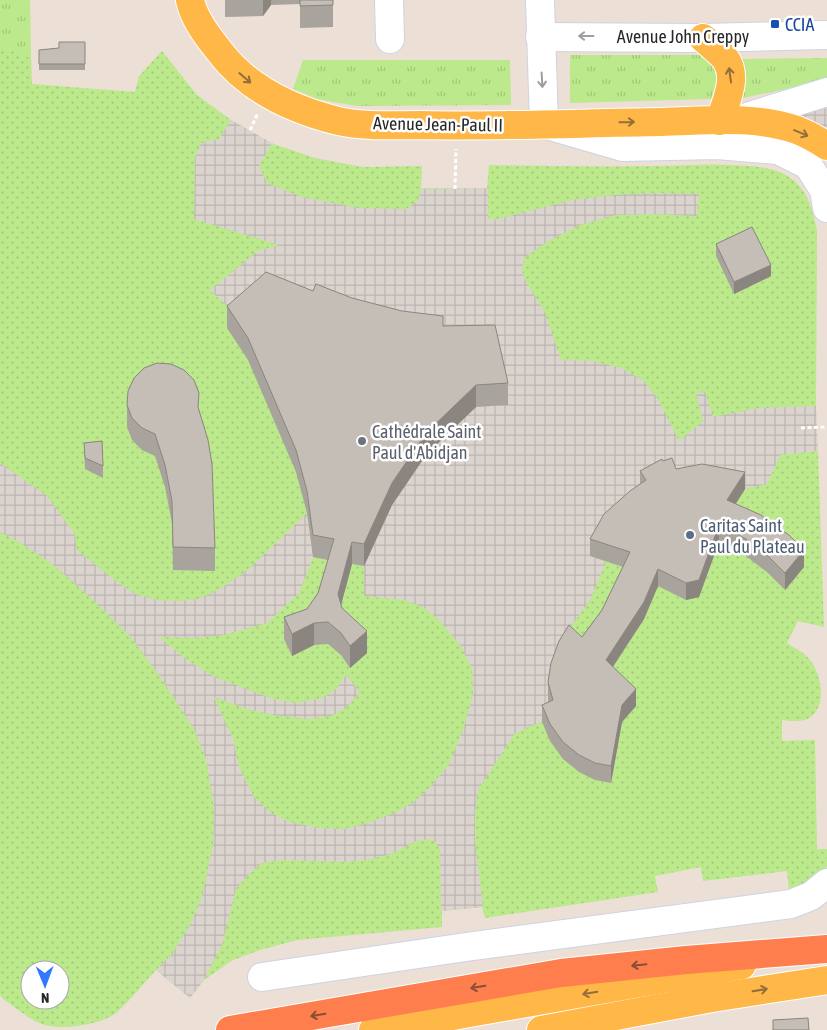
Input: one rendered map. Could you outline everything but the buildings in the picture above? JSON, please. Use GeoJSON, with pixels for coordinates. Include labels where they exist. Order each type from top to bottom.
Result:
{"type":"FeatureCollection","features":[{"type":"Feature","properties":{"kind":"highway"},"geometry":{"type":"LineString","coordinates":[[230,1030],[560,972],[827,949]]}},
{"type":"Feature","properties":{"kind":"main road","name":"Avenue Jean-Paul II"},"geometry":{"type":"LineString","coordinates":[[190,0],[203,29],[223,57],[250,83],[266,94],[298,108],[338,121],[356,124],[456,126],[729,120],[797,130],[827,146]]}},
{"type":"Feature","properties":{"kind":"main road"},"geometry":{"type":"LineString","coordinates":[[703,38],[725,58],[731,72],[729,120]]}},
{"type":"Feature","properties":{"kind":"main road"},"geometry":{"type":"LineString","coordinates":[[372,1030],[648,983],[827,949]]}},
{"type":"Feature","properties":{"kind":"main road"},"geometry":{"type":"LineString","coordinates":[[541,1030],[566,1028],[712,998],[827,980]]}},
{"type":"Feature","properties":{"kind":"street"},"geometry":{"type":"LineString","coordinates":[[389,0],[390,39]]}},
{"type":"Feature","properties":{"kind":"street"},"geometry":{"type":"LineString","coordinates":[[540,0],[544,124],[623,147],[717,145],[778,150],[808,165],[824,190],[827,208]]}},
{"type":"Feature","properties":{"kind":"street","name":"Avenue John Creppy"},"geometry":{"type":"LineString","coordinates":[[540,37],[703,38],[827,35]]}},
{"type":"Feature","properties":{"kind":"street","name":"Avenue Jean-Paul II"},"geometry":{"type":"LineString","coordinates":[[729,120],[827,92]]}},
{"type":"Feature","properties":{"kind":"street"},"geometry":{"type":"LineString","coordinates":[[262,977],[466,947],[791,904],[811,896],[827,883]]}},
{"type":"Feature","properties":{"kind":"path"},"geometry":{"type":"LineString","coordinates":[[455,188],[456,126]]}},
{"type":"Feature","properties":{"kind":"path"},"geometry":{"type":"LineString","coordinates":[[801,428],[827,427]]}},
{"type":"Feature","properties":{"kind":"green space"},"geometry":{"type":"Polygon","coordinates":[[[0,0],[30,0],[31,58],[0,46],[0,0]]]}},
{"type":"Feature","properties":{"kind":"green space"},"geometry":{"type":"Polygon","coordinates":[[[0,46],[31,58],[32,84],[135,92],[139,76],[162,51],[197,95],[231,120],[271,143],[315,158],[362,167],[422,166],[421,188],[487,188],[489,165],[740,165],[773,170],[792,179],[807,198],[817,230],[816,406],[801,407],[802,452],[818,451],[824,627],[798,621],[787,643],[804,654],[813,665],[819,679],[821,696],[817,710],[809,718],[798,721],[782,720],[782,741],[815,740],[817,849],[827,849],[827,866],[823,873],[801,888],[789,890],[787,871],[703,881],[701,867],[655,876],[658,892],[485,918],[482,907],[442,911],[442,927],[297,940],[233,960],[204,980],[190,998],[156,970],[116,1013],[101,1021],[72,1027],[45,1025],[34,1020],[2,998],[0,995],[0,46]]]}},
{"type":"Feature","properties":{"kind":"green space"},"geometry":{"type":"Polygon","coordinates":[[[570,55],[699,55],[743,59],[827,58],[827,80],[743,98],[570,103],[570,55]]]}},
{"type":"Feature","properties":{"kind":"green space"},"geometry":{"type":"Polygon","coordinates":[[[303,60],[510,60],[511,105],[357,106],[317,99],[293,89],[303,60]]]}},
{"type":"Feature","properties":{"kind":"shaded area"},"geometry":{"type":"Polygon","coordinates":[[[827,103],[827,131],[798,115],[827,103]]]}},
{"type":"Feature","properties":{"kind":"shaded area"},"geometry":{"type":"Polygon","coordinates":[[[231,120],[272,143],[259,166],[267,183],[302,197],[359,208],[406,209],[418,201],[421,189],[488,188],[488,218],[494,220],[572,200],[652,193],[699,194],[697,216],[616,215],[580,225],[545,243],[524,258],[522,270],[524,278],[545,313],[561,360],[592,361],[621,368],[644,381],[658,399],[679,441],[703,421],[696,393],[705,392],[713,417],[759,408],[816,406],[818,451],[780,455],[767,484],[745,489],[590,556],[606,562],[590,600],[565,635],[553,717],[515,733],[478,790],[475,813],[475,842],[483,907],[441,911],[440,851],[436,842],[429,839],[416,841],[394,853],[367,860],[341,862],[282,860],[262,863],[236,889],[222,945],[204,980],[190,998],[156,970],[172,954],[190,925],[201,900],[207,875],[213,844],[214,808],[206,759],[194,729],[161,678],[130,636],[55,566],[0,532],[0,463],[47,496],[74,533],[77,550],[135,594],[158,600],[179,601],[198,599],[220,589],[249,569],[307,513],[313,557],[299,593],[267,623],[224,635],[194,638],[159,637],[187,660],[215,677],[273,699],[296,703],[323,698],[337,688],[346,675],[360,692],[346,708],[331,716],[308,719],[273,715],[247,709],[214,697],[233,739],[239,767],[254,797],[271,813],[290,822],[319,828],[344,829],[368,823],[394,813],[414,802],[431,786],[449,764],[463,730],[473,695],[472,668],[460,645],[439,620],[423,607],[405,600],[364,596],[364,566],[392,505],[426,455],[476,407],[507,405],[239,317],[210,290],[258,251],[279,245],[194,219],[195,158],[201,143],[219,139],[231,120]]]}},
{"type":"Feature","properties":{"kind":"place","name":"CCIA"},"geometry":{"type":"Point","coordinates":[775,24]}},
{"type":"Feature","properties":{"kind":"place","name":"Cathédrale Saint Paul d'Abidjan"},"geometry":{"type":"Point","coordinates":[362,441]}},
{"type":"Feature","properties":{"kind":"place","name":"Caritas Saint Paul du Plateau"},"geometry":{"type":"Point","coordinates":[690,535]}}]}
